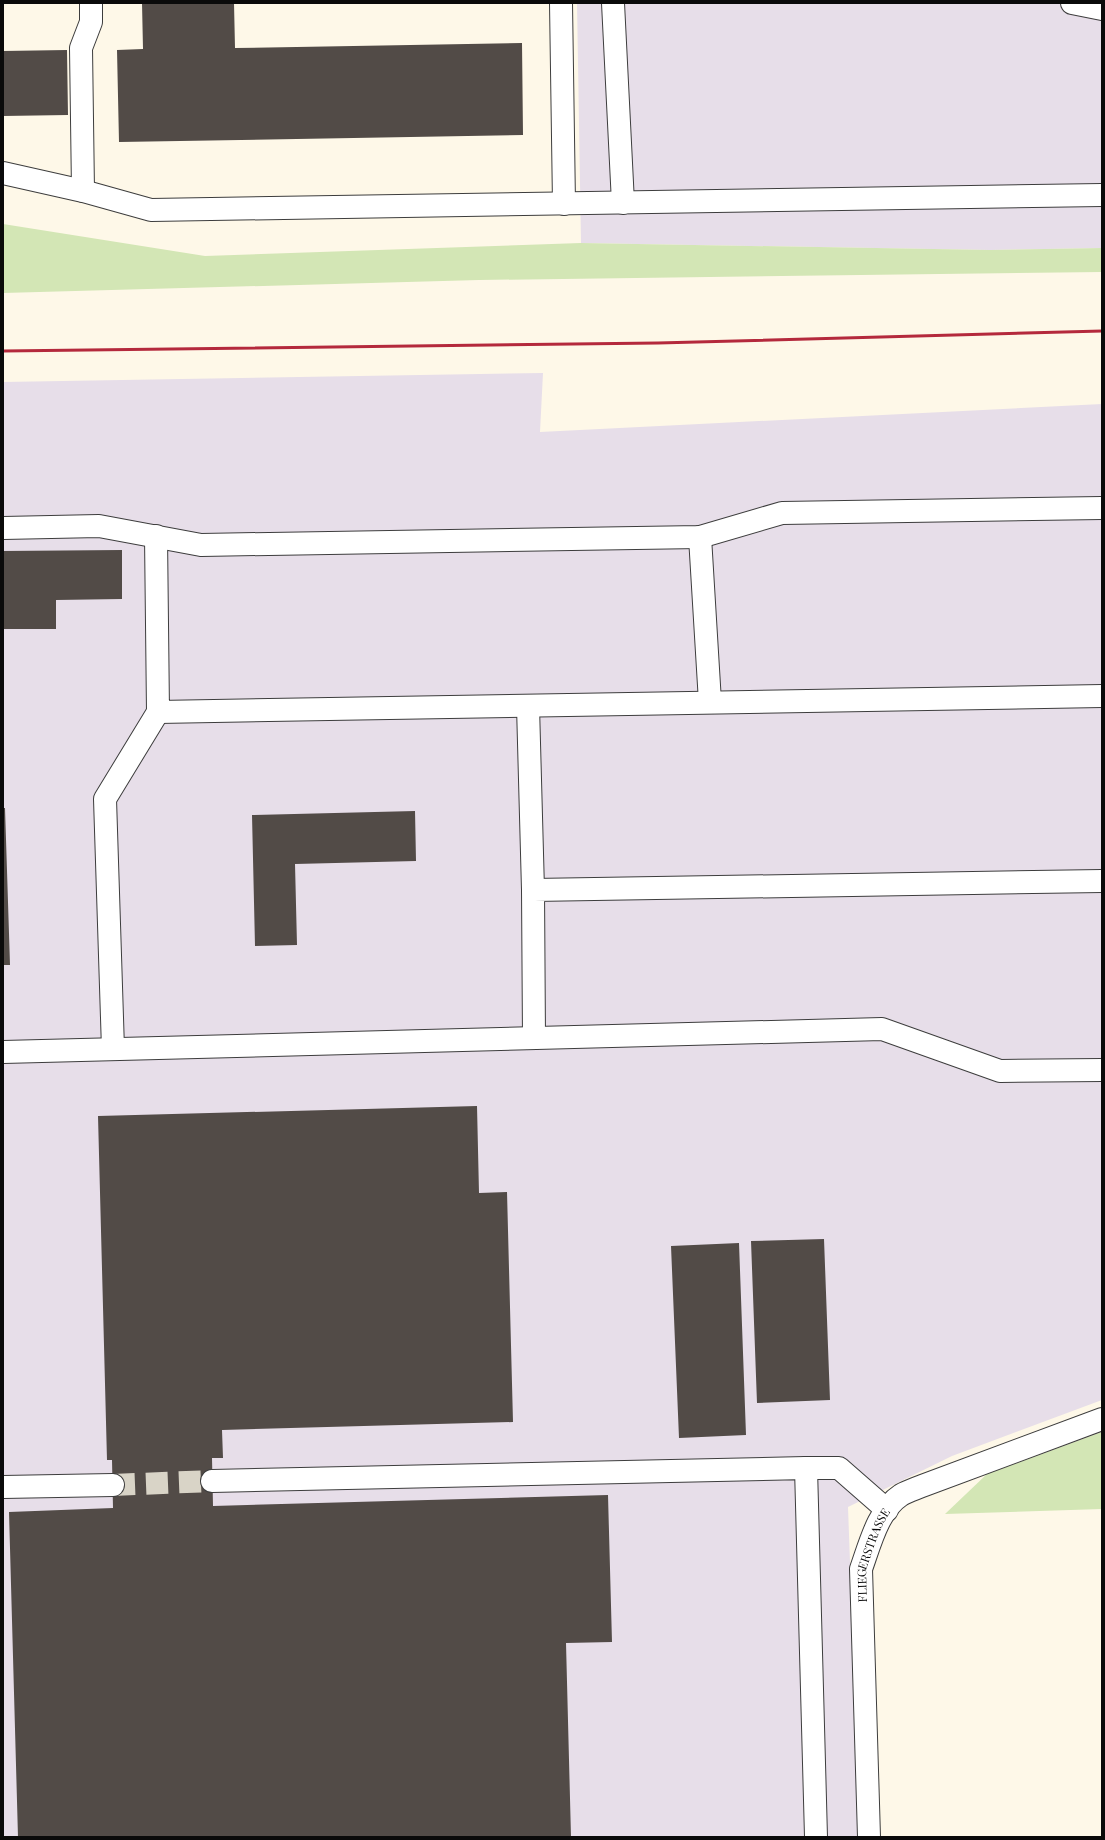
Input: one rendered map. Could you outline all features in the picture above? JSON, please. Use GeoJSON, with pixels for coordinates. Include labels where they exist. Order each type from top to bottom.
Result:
{"type":"FeatureCollection","features":[{"type":"Feature","properties":{"kind":"street"},"geometry":{"type":"LineString","coordinates":[[83,191],[81,48],[91,22],[91,3]]}},
{"type":"Feature","properties":{"kind":"street"},"geometry":{"type":"LineString","coordinates":[[561,3],[564,204]]}},
{"type":"Feature","properties":{"kind":"street"},"geometry":{"type":"LineString","coordinates":[[613,3],[623,203]]}},
{"type":"Feature","properties":{"kind":"street"},"geometry":{"type":"LineString","coordinates":[[1072,3],[1102,9]]}},
{"type":"Feature","properties":{"kind":"street"},"geometry":{"type":"LineString","coordinates":[[3,173],[83,191],[151,210],[1102,195]]}},
{"type":"Feature","properties":{"kind":"street"},"geometry":{"type":"LineString","coordinates":[[3,528],[99,526],[201,545],[700,537],[782,513],[1102,508]]}},
{"type":"Feature","properties":{"kind":"street"},"geometry":{"type":"LineString","coordinates":[[113,1049],[105,799],[158,712],[156,536]]}},
{"type":"Feature","properties":{"kind":"street"},"geometry":{"type":"LineString","coordinates":[[700,537],[710,702]]}},
{"type":"Feature","properties":{"kind":"street"},"geometry":{"type":"LineString","coordinates":[[158,712],[1102,696]]}},
{"type":"Feature","properties":{"kind":"street"},"geometry":{"type":"LineString","coordinates":[[528,706],[534,1038]]}},
{"type":"Feature","properties":{"kind":"street"},"geometry":{"type":"LineString","coordinates":[[532,890],[1102,881]]}},
{"type":"Feature","properties":{"kind":"street"},"geometry":{"type":"LineString","coordinates":[[3,1052],[882,1029],[1000,1071],[1102,1070]]}},
{"type":"Feature","properties":{"kind":"street","name":"FLIEGERSTRASSE"},"geometry":{"type":"LineString","coordinates":[[869,1837],[862,1569],[873,1534],[887,1510],[901,1496],[922,1486],[1102,1419]]}},
{"type":"Feature","properties":{"kind":"street"},"geometry":{"type":"LineString","coordinates":[[806,1468],[816,1837]]}},
{"type":"Feature","properties":{"kind":"street"},"geometry":{"type":"LineString","coordinates":[[212,1481],[840,1468],[887,1510]]}},
{"type":"Feature","properties":{"kind":"street"},"geometry":{"type":"LineString","coordinates":[[3,1487],[113,1484]]}},
{"type":"Feature","properties":{"kind":"shaded area"},"geometry":{"type":"Polygon","coordinates":[[[577,3],[1102,3],[1102,248],[990,250],[581,243],[577,3]]]}},
{"type":"Feature","properties":{"kind":"shaded area"},"geometry":{"type":"Polygon","coordinates":[[[543,373],[540,432],[1102,404],[1102,1400],[952,1456],[848,1507],[860,1837],[3,1837],[3,382],[543,373]]]}},
{"type":"Feature","properties":{"kind":"green space"},"geometry":{"type":"Polygon","coordinates":[[[3,224],[205,256],[581,243],[990,250],[1102,248],[1102,272],[479,280],[3,293],[3,224]]]}},
{"type":"Feature","properties":{"kind":"green space"},"geometry":{"type":"Polygon","coordinates":[[[1102,1432],[1102,1509],[945,1514],[987,1474],[1102,1432]]]}},
{"type":"Feature","properties":{"kind":"building"},"geometry":{"type":"Polygon","coordinates":[[[142,3],[234,3],[235,48],[522,43],[523,135],[119,142],[117,50],[143,49],[142,3]]]}},
{"type":"Feature","properties":{"kind":"building"},"geometry":{"type":"Polygon","coordinates":[[[67,50],[68,115],[3,116],[3,51],[67,50]]]}},
{"type":"Feature","properties":{"kind":"building"},"geometry":{"type":"Polygon","coordinates":[[[122,550],[122,599],[56,600],[56,629],[3,629],[3,551],[122,550]]]}},
{"type":"Feature","properties":{"kind":"building"},"geometry":{"type":"Polygon","coordinates":[[[3,808],[5,808],[10,965],[3,965],[3,808]]]}},
{"type":"Feature","properties":{"kind":"building"},"geometry":{"type":"Polygon","coordinates":[[[415,811],[416,861],[295,864],[297,945],[255,946],[252,815],[415,811]]]}},
{"type":"Feature","properties":{"kind":"building"},"geometry":{"type":"Polygon","coordinates":[[[477,1106],[479,1193],[507,1192],[513,1422],[222,1430],[223,1458],[212,1458],[213,1506],[608,1495],[612,1642],[566,1643],[571,1837],[18,1837],[9,1512],[113,1508],[112,1460],[107,1460],[98,1116],[477,1106]]]}},
{"type":"Feature","properties":{"kind":"building"},"geometry":{"type":"Polygon","coordinates":[[[824,1239],[830,1400],[757,1403],[751,1241],[824,1239]]]}},
{"type":"Feature","properties":{"kind":"building"},"geometry":{"type":"Polygon","coordinates":[[[739,1243],[746,1435],[679,1438],[671,1246],[739,1243]]]}},
{"type":"Feature","properties":{"kind":"tunnel"},"geometry":{"type":"LineString","coordinates":[[113,1485],[212,1481]]}},
{"type":"Feature","properties":{"kind":"railway"},"geometry":{"type":"LineString","coordinates":[[3,351],[658,343],[1102,331]]}}]}
